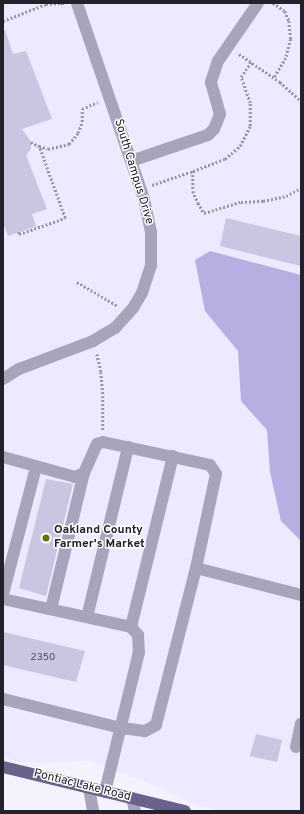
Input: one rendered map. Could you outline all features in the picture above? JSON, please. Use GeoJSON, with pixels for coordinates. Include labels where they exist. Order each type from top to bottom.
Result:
{"type":"FeatureCollection","features":[{"type":"Feature","properties":{"kind":"main road","name":"Pontiac Lake Road"},"geometry":{"type":"LineString","coordinates":[[3,767],[185,811]]}},
{"type":"Feature","properties":{"kind":"street","name":"South Campus Drive"},"geometry":{"type":"LineString","coordinates":[[3,379],[19,370],[93,341],[114,328],[124,318],[142,293],[148,278],[152,244],[150,224],[141,189],[77,3]]}},
{"type":"Feature","properties":{"kind":"street"},"geometry":{"type":"LineString","coordinates":[[131,161],[208,135],[214,129],[220,114],[211,82],[218,61],[258,3]]}},
{"type":"Feature","properties":{"kind":"street","name":"South Campus Drive"},"geometry":{"type":"LineString","coordinates":[[3,371],[19,370]]}},
{"type":"Feature","properties":{"kind":"street"},"geometry":{"type":"LineString","coordinates":[[3,699],[121,728],[145,731],[156,725],[196,568],[216,474],[210,465],[128,446],[103,442],[97,444],[84,473],[51,609]]}},
{"type":"Feature","properties":{"kind":"street"},"geometry":{"type":"LineString","coordinates":[[87,617],[128,446]]}},
{"type":"Feature","properties":{"kind":"street"},"geometry":{"type":"LineString","coordinates":[[131,627],[173,456]]}},
{"type":"Feature","properties":{"kind":"street"},"geometry":{"type":"LineString","coordinates":[[3,457],[75,477],[84,473]]}},
{"type":"Feature","properties":{"kind":"street"},"geometry":{"type":"LineString","coordinates":[[3,594],[36,467]]}},
{"type":"Feature","properties":{"kind":"street"},"geometry":{"type":"LineString","coordinates":[[196,568],[301,595]]}},
{"type":"Feature","properties":{"kind":"street"},"geometry":{"type":"LineString","coordinates":[[3,599],[131,627],[138,635],[139,652],[105,792]]}},
{"type":"Feature","properties":{"kind":"street"},"geometry":{"type":"LineString","coordinates":[[296,748],[301,724]]}},
{"type":"Feature","properties":{"kind":"street"},"geometry":{"type":"LineString","coordinates":[[90,788],[93,811]]}},
{"type":"Feature","properties":{"kind":"street"},"geometry":{"type":"LineString","coordinates":[[132,798],[135,811]]}},
{"type":"Feature","properties":{"kind":"path"},"geometry":{"type":"LineString","coordinates":[[3,21],[46,4],[62,3],[66,8]]}},
{"type":"Feature","properties":{"kind":"path"},"geometry":{"type":"LineString","coordinates":[[273,3],[285,11],[290,20],[291,39],[286,58],[274,78]]}},
{"type":"Feature","properties":{"kind":"path"},"geometry":{"type":"LineString","coordinates":[[228,46],[274,78],[301,101]]}},
{"type":"Feature","properties":{"kind":"path"},"geometry":{"type":"LineString","coordinates":[[141,189],[225,159],[240,146],[250,126],[250,103],[241,77],[251,62]]}},
{"type":"Feature","properties":{"kind":"path"},"geometry":{"type":"LineString","coordinates":[[96,95],[101,109]]}},
{"type":"Feature","properties":{"kind":"path"},"geometry":{"type":"LineString","coordinates":[[31,142],[48,149],[69,144],[78,133],[82,122],[82,109],[99,102]]}},
{"type":"Feature","properties":{"kind":"path"},"geometry":{"type":"LineString","coordinates":[[19,232],[19,234],[65,218],[39,146]]}},
{"type":"Feature","properties":{"kind":"path"},"geometry":{"type":"LineString","coordinates":[[193,171],[193,191],[204,213],[241,202],[263,201],[286,196],[301,188]]}},
{"type":"Feature","properties":{"kind":"path"},"geometry":{"type":"LineString","coordinates":[[77,282],[119,306]]}},
{"type":"Feature","properties":{"kind":"path"},"geometry":{"type":"LineString","coordinates":[[115,311],[124,302]]}},
{"type":"Feature","properties":{"kind":"path"},"geometry":{"type":"LineString","coordinates":[[93,341],[101,372],[104,396],[103,442]]}},
{"type":"Feature","properties":{"kind":"shaded area"},"geometry":{"type":"Polygon","coordinates":[[[3,3],[301,3],[301,811],[222,811],[194,804],[162,788],[91,761],[37,763],[15,761],[3,757],[3,3]]]}},
{"type":"Feature","properties":{"kind":"shaded area"},"geometry":{"type":"Polygon","coordinates":[[[210,251],[301,275],[301,541],[281,521],[270,472],[267,430],[241,401],[238,351],[205,311],[195,260],[210,251]]]}},
{"type":"Feature","properties":{"kind":"building"},"geometry":{"type":"Polygon","coordinates":[[[3,30],[5,30],[13,54],[26,51],[52,119],[22,129],[31,142],[31,149],[26,155],[47,209],[32,214],[36,226],[8,236],[3,223],[3,30]]]}},
{"type":"Feature","properties":{"kind":"building"},"geometry":{"type":"Polygon","coordinates":[[[226,218],[301,236],[301,266],[220,246],[226,218]]]}},
{"type":"Feature","properties":{"kind":"building","name":"Oakland County Farmer's Market"},"geometry":{"type":"Polygon","coordinates":[[[46,479],[73,484],[46,596],[19,588],[46,479]]]}},
{"type":"Feature","properties":{"kind":"building"},"geometry":{"type":"Polygon","coordinates":[[[3,632],[85,651],[76,682],[3,665],[3,632]]]}},
{"type":"Feature","properties":{"kind":"building"},"geometry":{"type":"Polygon","coordinates":[[[256,734],[282,740],[277,762],[250,756],[256,734]]]}},
{"type":"Feature","properties":{"kind":"place","name":"Oakland County Farmer's Market"},"geometry":{"type":"Point","coordinates":[46,538]}}]}
